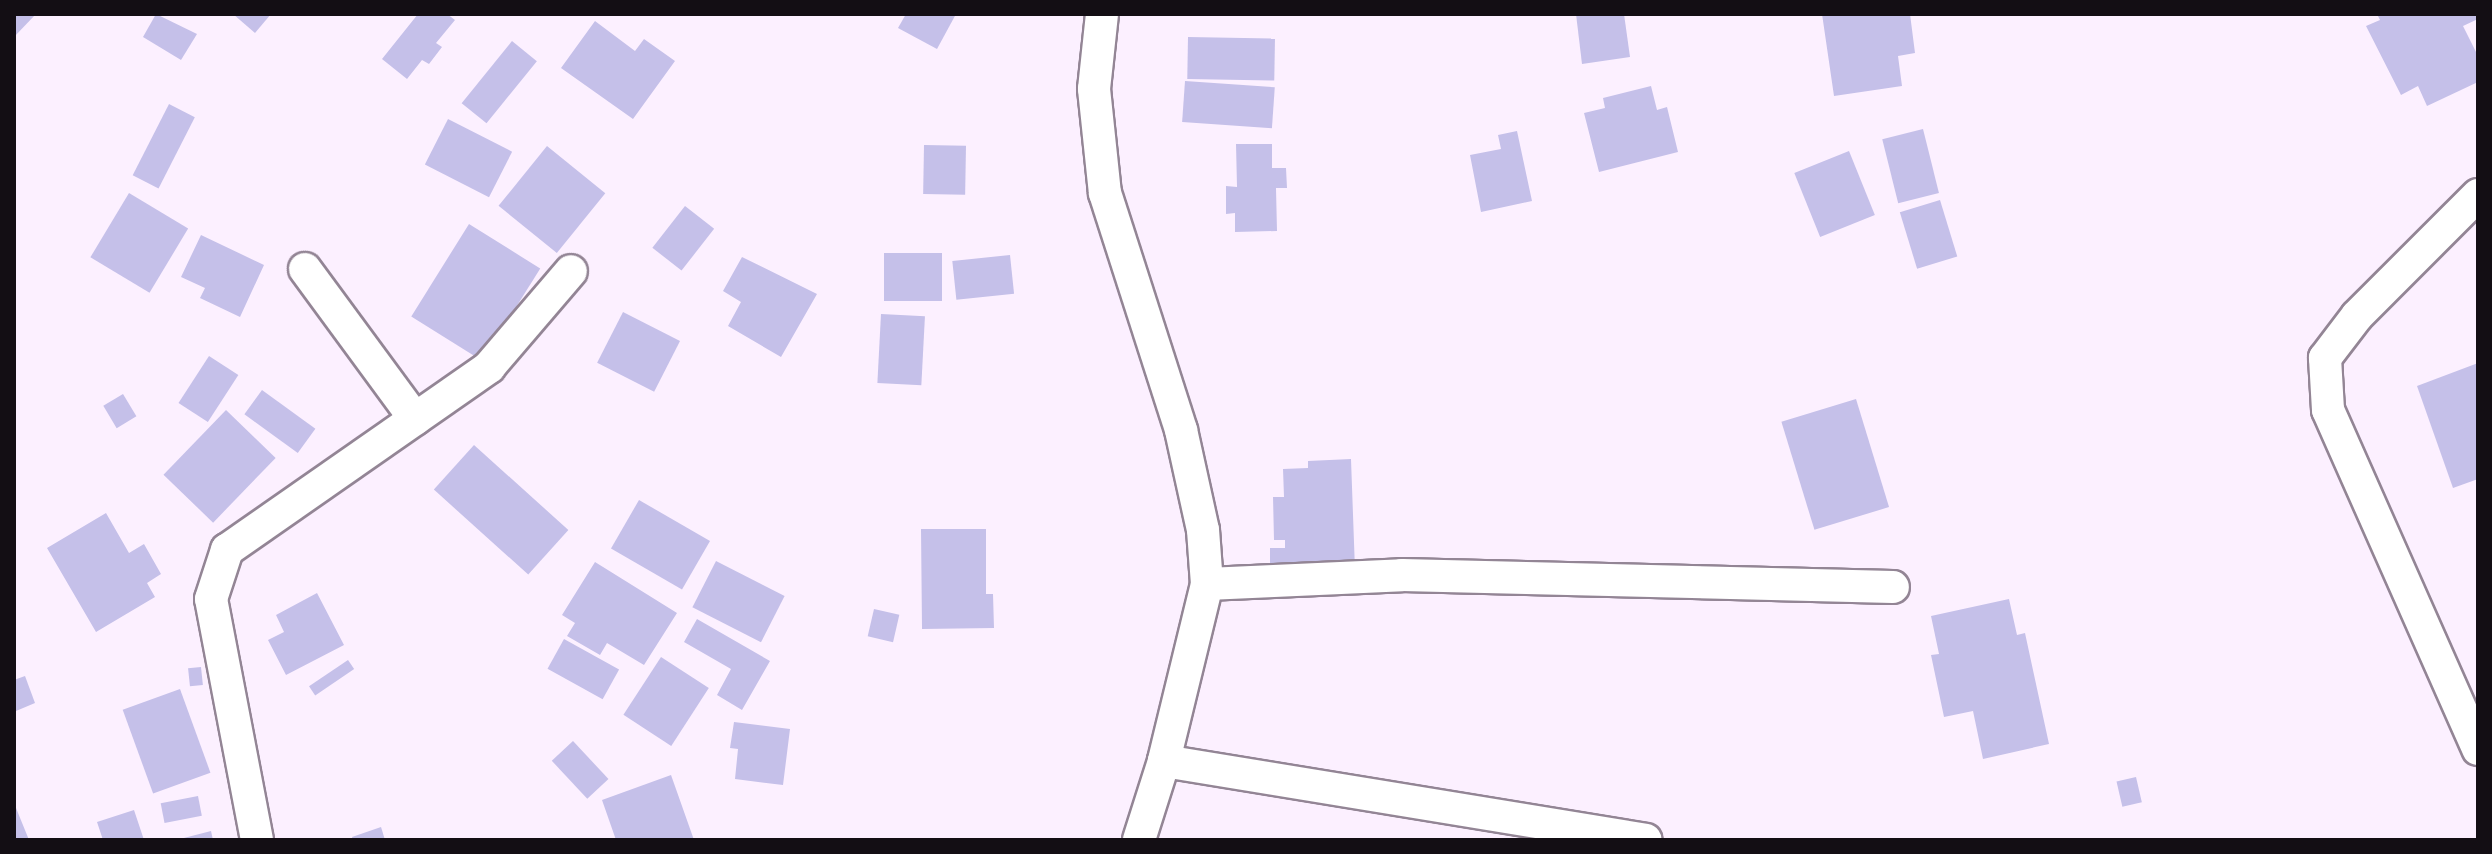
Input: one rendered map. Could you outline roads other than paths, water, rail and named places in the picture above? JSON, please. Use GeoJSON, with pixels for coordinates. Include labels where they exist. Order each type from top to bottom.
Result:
{"type":"FeatureCollection","features":[{"type":"Feature","properties":{"kind":"street"},"geometry":{"type":"LineString","coordinates":[[1102,14],[1094,89],[1105,193],[1181,430],[1203,530],[1207,584],[1164,761],[1139,840]]}},
{"type":"Feature","properties":{"kind":"street"},"geometry":{"type":"LineString","coordinates":[[2478,195],[2357,316],[2325,358],[2328,410],[2478,749]]}},
{"type":"Feature","properties":{"kind":"street"},"geometry":{"type":"LineString","coordinates":[[305,269],[415,419]]}},
{"type":"Feature","properties":{"kind":"street"},"geometry":{"type":"LineString","coordinates":[[257,840],[211,599],[227,550],[254,526],[489,367],[571,271]]}},
{"type":"Feature","properties":{"kind":"street"},"geometry":{"type":"LineString","coordinates":[[1207,584],[1402,575],[1893,587]]}},
{"type":"Feature","properties":{"kind":"street"},"geometry":{"type":"LineString","coordinates":[[1164,761],[1646,840]]}}]}
